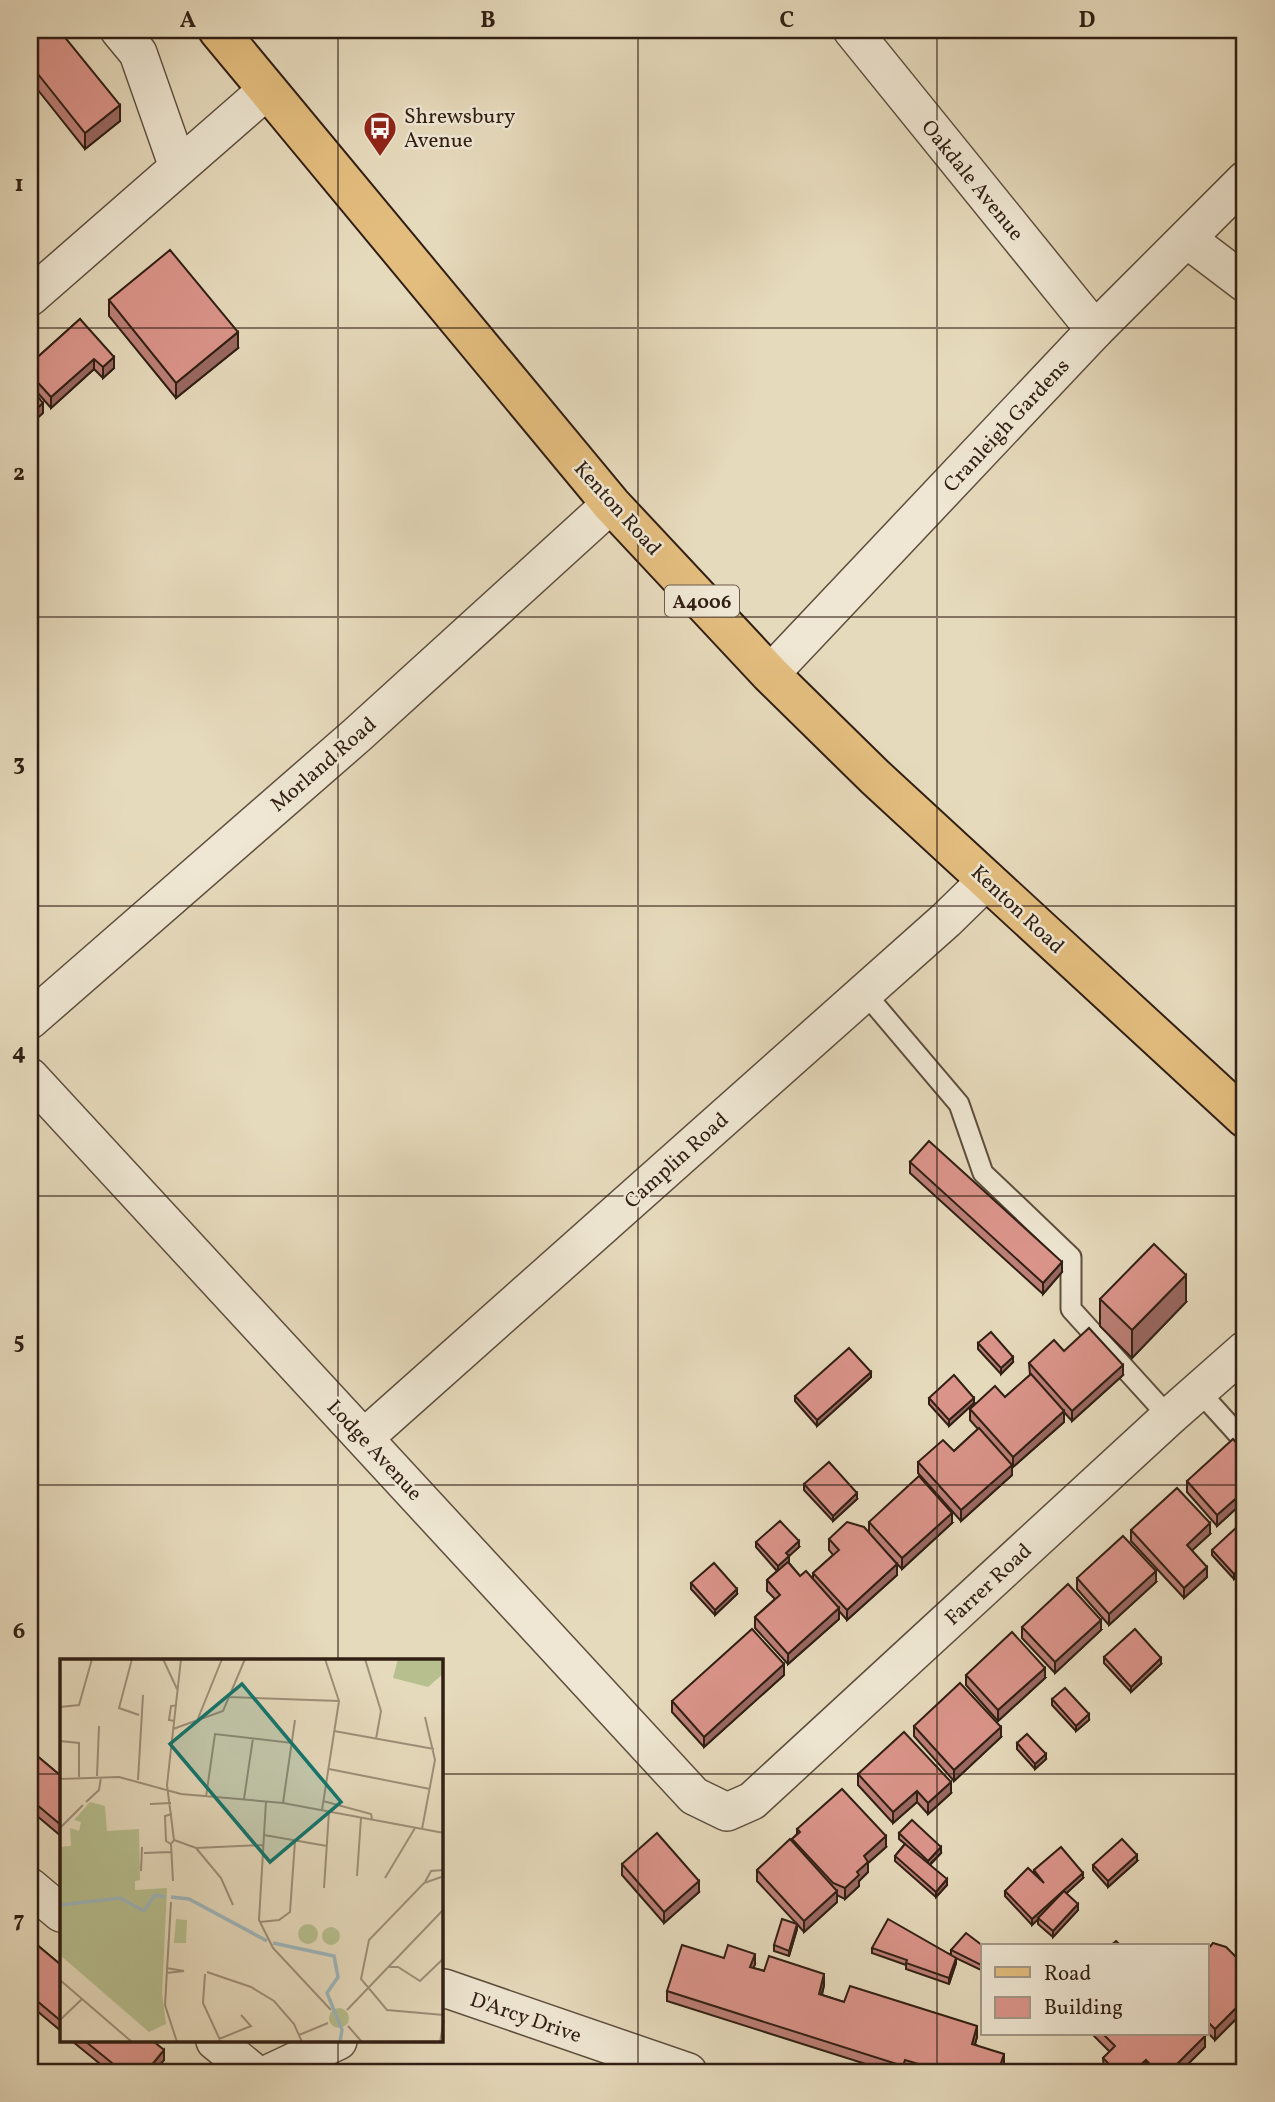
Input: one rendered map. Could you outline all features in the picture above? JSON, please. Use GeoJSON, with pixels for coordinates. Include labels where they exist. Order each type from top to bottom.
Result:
{"type":"FeatureCollection","features":[{"type":"Feature","properties":{"kind":"main road","name":"Kenton Road"},"geometry":{"type":"LineString","coordinates":[[218,30],[611,504],[770,674],[875,777],[1245,1118]]}},
{"type":"Feature","properties":{"kind":"street"},"geometry":{"type":"LineString","coordinates":[[119,30],[138,53],[178,167]]}},
{"type":"Feature","properties":{"kind":"street","name":"Oakdale Avenue"},"geometry":{"type":"LineString","coordinates":[[852,30],[1095,330]]}},
{"type":"Feature","properties":{"kind":"street"},"geometry":{"type":"LineString","coordinates":[[30,297],[267,90]]}},
{"type":"Feature","properties":{"kind":"street","name":"Cranleigh Gardens"},"geometry":{"type":"LineString","coordinates":[[770,674],[1095,330],[1245,180]]}},
{"type":"Feature","properties":{"kind":"street"},"geometry":{"type":"LineString","coordinates":[[1187,239],[1245,283]]}},
{"type":"Feature","properties":{"kind":"street","name":"Morland Road"},"geometry":{"type":"LineString","coordinates":[[30,1020],[357,735],[611,504]]}},
{"type":"Feature","properties":{"kind":"street","name":"Camplin Road"},"geometry":{"type":"LineString","coordinates":[[364,1438],[946,920],[986,880]]}},
{"type":"Feature","properties":{"kind":"street","name":"Lodge Avenue"},"geometry":{"type":"LineString","coordinates":[[30,1077],[694,1796],[727,1812]]}},
{"type":"Feature","properties":{"kind":"street","name":"Farrer Road"},"geometry":{"type":"LineString","coordinates":[[727,1812],[752,1801],[1245,1350]]}},
{"type":"Feature","properties":{"kind":"street"},"geometry":{"type":"LineString","coordinates":[[30,1887],[60,1912]]}},
{"type":"Feature","properties":{"kind":"street","name":"D'Arcy Drive"},"geometry":{"type":"LineString","coordinates":[[443,1989],[688,2072]]}},
{"type":"Feature","properties":{"kind":"street"},"geometry":{"type":"LineString","coordinates":[[216,2042],[253,2072]]}},
{"type":"Feature","properties":{"kind":"street"},"geometry":{"type":"LineString","coordinates":[[272,2072],[336,2042]]}},
{"type":"Feature","properties":{"kind":"lane"},"geometry":{"type":"LineString","coordinates":[[864,992],[959,1104],[983,1173],[1071,1257],[1071,1309],[1169,1417]]}},
{"type":"Feature","properties":{"kind":"lane"},"geometry":{"type":"LineString","coordinates":[[1199,1390],[1245,1442]]}},
{"type":"Feature","properties":{"kind":"building"},"geometry":{"type":"Polygon","coordinates":[[[30,30],[59,30],[120,105],[85,133],[30,64],[30,30]]]}},
{"type":"Feature","properties":{"kind":"building"},"geometry":{"type":"Polygon","coordinates":[[[170,250],[238,332],[176,383],[109,300],[170,250]]]}},
{"type":"Feature","properties":{"kind":"building"},"geometry":{"type":"Polygon","coordinates":[[[80,319],[114,357],[103,367],[94,359],[51,397],[30,374],[30,364],[80,319]]]}},
{"type":"Feature","properties":{"kind":"building"},"geometry":{"type":"Polygon","coordinates":[[[30,387],[43,403],[30,414],[30,387]]]}},
{"type":"Feature","properties":{"kind":"building"},"geometry":{"type":"Polygon","coordinates":[[[929,1141],[1062,1262],[1043,1283],[910,1162],[929,1141]]]}},
{"type":"Feature","properties":{"kind":"building"},"geometry":{"type":"Polygon","coordinates":[[[1154,1244],[1186,1275],[1132,1330],[1100,1299],[1154,1244]]]}},
{"type":"Feature","properties":{"kind":"building"},"geometry":{"type":"Polygon","coordinates":[[[1089,1328],[1123,1365],[1072,1411],[1029,1363],[1054,1340],[1064,1351],[1089,1328]]]}},
{"type":"Feature","properties":{"kind":"building"},"geometry":{"type":"Polygon","coordinates":[[[991,1332],[1013,1357],[1001,1368],[978,1343],[991,1332]]]}},
{"type":"Feature","properties":{"kind":"building"},"geometry":{"type":"Polygon","coordinates":[[[849,1348],[871,1372],[817,1420],[795,1396],[849,1348]]]}},
{"type":"Feature","properties":{"kind":"building"},"geometry":{"type":"Polygon","coordinates":[[[1031,1374],[1064,1411],[1013,1457],[970,1409],[995,1386],[1005,1397],[1031,1374]]]}},
{"type":"Feature","properties":{"kind":"building"},"geometry":{"type":"Polygon","coordinates":[[[954,1375],[974,1398],[949,1420],[929,1398],[954,1375]]]}},
{"type":"Feature","properties":{"kind":"building"},"geometry":{"type":"Polygon","coordinates":[[[979,1428],[1012,1465],[961,1510],[918,1462],[943,1440],[954,1451],[979,1428]]]}},
{"type":"Feature","properties":{"kind":"building"},"geometry":{"type":"Polygon","coordinates":[[[1233,1439],[1245,1452],[1245,1499],[1241,1494],[1217,1515],[1187,1481],[1233,1439]]]}},
{"type":"Feature","properties":{"kind":"building"},"geometry":{"type":"Polygon","coordinates":[[[829,1462],[857,1493],[833,1516],[804,1484],[829,1462]]]}},
{"type":"Feature","properties":{"kind":"building"},"geometry":{"type":"Polygon","coordinates":[[[919,1476],[952,1513],[902,1558],[869,1522],[919,1476]]]}},
{"type":"Feature","properties":{"kind":"building"},"geometry":{"type":"Polygon","coordinates":[[[1177,1488],[1210,1523],[1187,1545],[1207,1567],[1184,1588],[1131,1530],[1177,1488]]]}},
{"type":"Feature","properties":{"kind":"building"},"geometry":{"type":"Polygon","coordinates":[[[780,1521],[799,1541],[786,1553],[789,1556],[778,1566],[756,1542],[780,1521]]]}},
{"type":"Feature","properties":{"kind":"building"},"geometry":{"type":"Polygon","coordinates":[[[847,1522],[864,1527],[897,1564],[847,1610],[813,1573],[839,1550],[829,1539],[847,1522]]]}},
{"type":"Feature","properties":{"kind":"building"},"geometry":{"type":"Polygon","coordinates":[[[1238,1526],[1245,1534],[1245,1564],[1234,1574],[1212,1550],[1238,1526]]]}},
{"type":"Feature","properties":{"kind":"building"},"geometry":{"type":"Polygon","coordinates":[[[1123,1536],[1156,1571],[1109,1614],[1077,1578],[1123,1536]]]}},
{"type":"Feature","properties":{"kind":"building"},"geometry":{"type":"Polygon","coordinates":[[[788,1562],[800,1576],[806,1571],[839,1608],[788,1654],[755,1617],[780,1595],[767,1580],[788,1562]]]}},
{"type":"Feature","properties":{"kind":"building"},"geometry":{"type":"Polygon","coordinates":[[[714,1563],[737,1589],[715,1610],[691,1583],[714,1563]]]}},
{"type":"Feature","properties":{"kind":"building"},"geometry":{"type":"Polygon","coordinates":[[[1068,1584],[1101,1620],[1055,1662],[1022,1627],[1068,1584]]]}},
{"type":"Feature","properties":{"kind":"building"},"geometry":{"type":"Polygon","coordinates":[[[752,1629],[784,1664],[704,1737],[672,1701],[752,1629]]]}},
{"type":"Feature","properties":{"kind":"building"},"geometry":{"type":"Polygon","coordinates":[[[1135,1629],[1161,1658],[1131,1687],[1104,1657],[1135,1629]]]}},
{"type":"Feature","properties":{"kind":"building"},"geometry":{"type":"Polygon","coordinates":[[[1012,1632],[1045,1668],[998,1710],[966,1675],[1012,1632]]]}},
{"type":"Feature","properties":{"kind":"building"},"geometry":{"type":"Polygon","coordinates":[[[960,1683],[1001,1727],[954,1770],[914,1726],[960,1683]]]}},
{"type":"Feature","properties":{"kind":"building"},"geometry":{"type":"Polygon","coordinates":[[[1065,1688],[1089,1714],[1076,1726],[1052,1699],[1065,1688]]]}},
{"type":"Feature","properties":{"kind":"building"},"geometry":{"type":"Polygon","coordinates":[[[904,1732],[951,1782],[928,1803],[917,1791],[893,1812],[858,1774],[904,1732]]]}},
{"type":"Feature","properties":{"kind":"building"},"geometry":{"type":"Polygon","coordinates":[[[1027,1734],[1046,1754],[1035,1764],[1017,1743],[1027,1734]]]}},
{"type":"Feature","properties":{"kind":"building"},"geometry":{"type":"Polygon","coordinates":[[[30,1750],[60,1775],[60,1824],[30,1799],[30,1750]]]}},
{"type":"Feature","properties":{"kind":"building"},"geometry":{"type":"Polygon","coordinates":[[[842,1789],[886,1836],[864,1856],[868,1862],[845,1888],[833,1883],[792,1839],[800,1832],[797,1829],[842,1789]]]}},
{"type":"Feature","properties":{"kind":"building"},"geometry":{"type":"Polygon","coordinates":[[[912,1820],[941,1847],[928,1861],[899,1833],[912,1820]]]}},
{"type":"Feature","properties":{"kind":"building"},"geometry":{"type":"Polygon","coordinates":[[[657,1833],[699,1881],[664,1912],[622,1864],[657,1833]]]}},
{"type":"Feature","properties":{"kind":"building"},"geometry":{"type":"Polygon","coordinates":[[[790,1839],[837,1891],[804,1921],[757,1870],[790,1839]]]}},
{"type":"Feature","properties":{"kind":"building"},"geometry":{"type":"Polygon","coordinates":[[[1122,1839],[1137,1855],[1108,1881],[1093,1865],[1122,1839]]]}},
{"type":"Feature","properties":{"kind":"building"},"geometry":{"type":"Polygon","coordinates":[[[905,1844],[947,1879],[936,1892],[895,1856],[905,1844]]]}},
{"type":"Feature","properties":{"kind":"building"},"geometry":{"type":"Polygon","coordinates":[[[1061,1847],[1083,1873],[1032,1919],[1005,1891],[1028,1868],[1044,1883],[1034,1870],[1061,1847]]]}},
{"type":"Feature","properties":{"kind":"building"},"geometry":{"type":"Polygon","coordinates":[[[1064,1891],[1078,1904],[1053,1931],[1038,1918],[1064,1891]]]}},
{"type":"Feature","properties":{"kind":"building"},"geometry":{"type":"Polygon","coordinates":[[[782,1919],[797,1924],[789,1951],[774,1945],[782,1919]]]}},
{"type":"Feature","properties":{"kind":"building"},"geometry":{"type":"Polygon","coordinates":[[[888,1919],[956,1958],[949,1978],[872,1948],[888,1919]]]}},
{"type":"Feature","properties":{"kind":"building"},"geometry":{"type":"Polygon","coordinates":[[[966,1933],[981,1944],[981,1965],[951,1950],[966,1933]]]}},
{"type":"Feature","properties":{"kind":"building"},"geometry":{"type":"Polygon","coordinates":[[[1245,1936],[1245,1956],[1236,1946],[1245,1936]]]}},
{"type":"Feature","properties":{"kind":"building"},"geometry":{"type":"Polygon","coordinates":[[[30,1939],[60,1964],[60,2020],[30,1995],[30,1939]]]}},
{"type":"Feature","properties":{"kind":"building"},"geometry":{"type":"Polygon","coordinates":[[[1213,1943],[1226,1947],[1245,1966],[1245,1999],[1215,2029],[1208,2022],[1208,1949],[1213,1943]]]}},
{"type":"Feature","properties":{"kind":"building"},"geometry":{"type":"Polygon","coordinates":[[[682,1945],[724,1958],[728,1945],[755,1954],[750,1967],[764,1971],[769,1956],[824,1974],[819,1994],[844,2002],[850,1986],[977,2026],[972,2044],[1004,2054],[998,2072],[930,2072],[932,2068],[905,2060],[903,2066],[667,1991],[682,1945]]]}},
{"type":"Feature","properties":{"kind":"building"},"geometry":{"type":"Polygon","coordinates":[[[1105,2036],[1205,2036],[1169,2072],[1157,2072],[1146,2060],[1137,2068],[1141,2072],[1101,2072],[1109,2064],[1103,2058],[1115,2046],[1105,2036]]]}},
{"type":"Feature","properties":{"kind":"building"},"geometry":{"type":"Polygon","coordinates":[[[86,2042],[154,2042],[164,2050],[146,2072],[123,2072],[86,2042]]]}},
{"type":"Feature","properties":{"kind":"place","name":"Shrewsbury Avenue"},"geometry":{"type":"Point","coordinates":[380,158]}}]}
